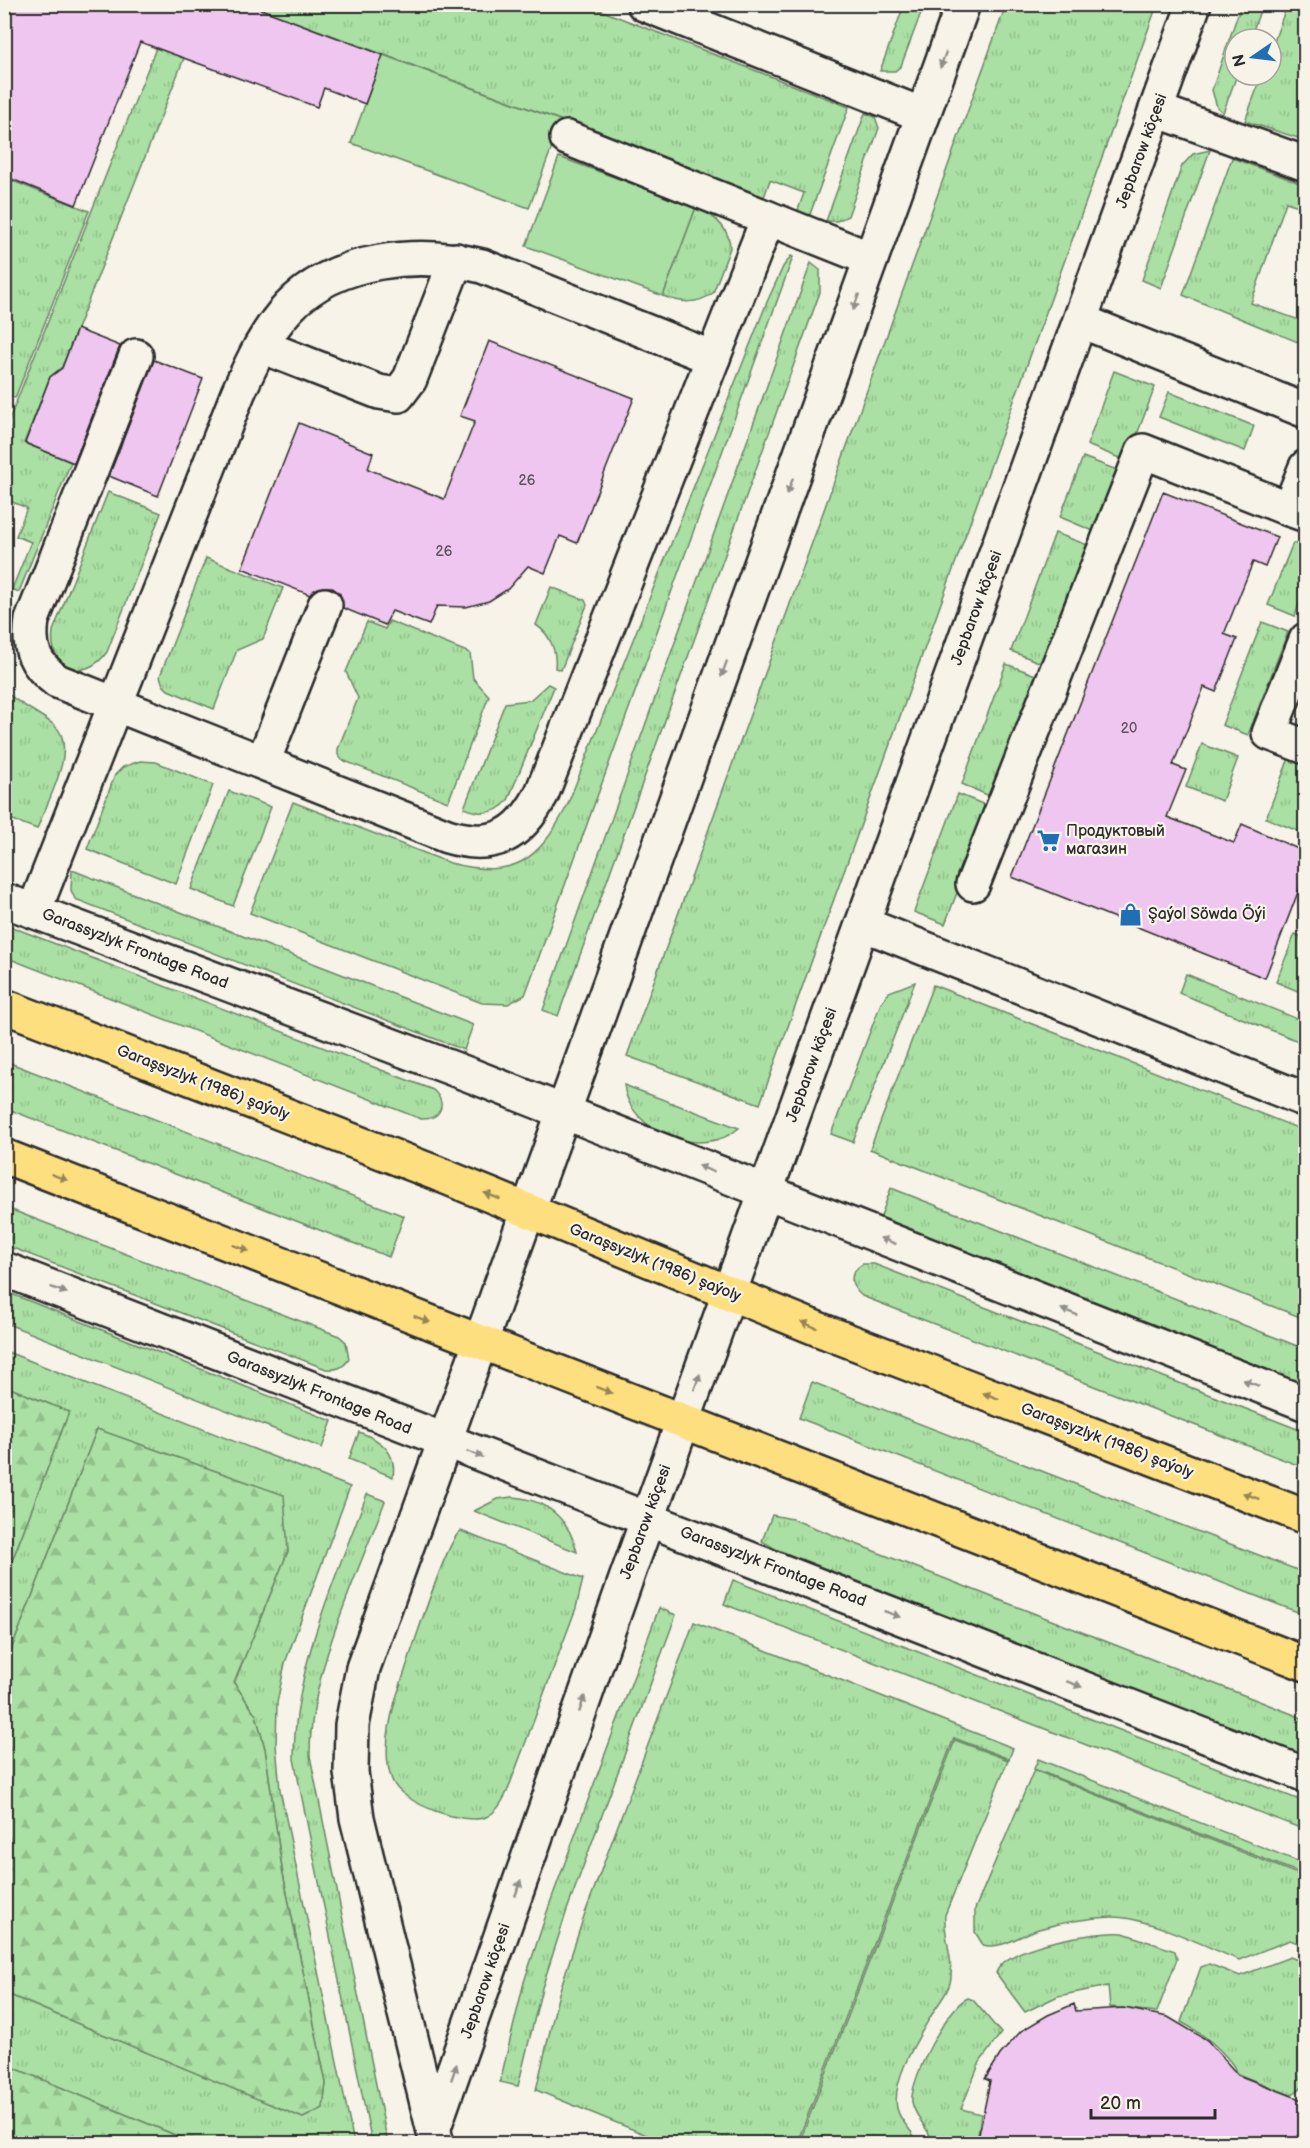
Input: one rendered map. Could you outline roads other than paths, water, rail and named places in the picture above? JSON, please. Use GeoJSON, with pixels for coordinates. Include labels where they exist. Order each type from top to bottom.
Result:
{"type":"FeatureCollection","features":[{"type":"Feature","properties":{"kind":"main road","name":"Garaşsyzlyk (1986) şaýoly"},"geometry":{"type":"LineString","coordinates":[[4,1006],[1305,1517]]}},
{"type":"Feature","properties":{"kind":"main road"},"geometry":{"type":"LineString","coordinates":[[4,1156],[1305,1664]]}},
{"type":"Feature","properties":{"kind":"street"},"geometry":{"type":"LineString","coordinates":[[644,4],[697,14],[923,115]]}},
{"type":"Feature","properties":{"kind":"street","name":"Jepbarow köçesi"},"geometry":{"type":"LineString","coordinates":[[436,2135],[357,1818],[351,1772],[352,1725],[363,1668],[963,4]]}},
{"type":"Feature","properties":{"kind":"street","name":"Jepbarow köçesi"},"geometry":{"type":"LineString","coordinates":[[436,2135],[647,1518],[1194,4]]}},
{"type":"Feature","properties":{"kind":"street"},"geometry":{"type":"LineString","coordinates":[[1156,110],[1305,164]]}},
{"type":"Feature","properties":{"kind":"street"},"geometry":{"type":"LineString","coordinates":[[567,138],[872,259]]}},
{"type":"Feature","properties":{"kind":"street"},"geometry":{"type":"LineString","coordinates":[[136,356],[32,620],[29,638],[33,656],[43,670],[57,681],[463,840],[493,840],[517,829],[527,820],[542,793],[768,218]]}},
{"type":"Feature","properties":{"kind":"street"},"geometry":{"type":"LineString","coordinates":[[19,905],[115,704],[238,393],[261,346],[289,307],[313,288],[366,266],[398,260],[456,260],[482,266],[713,358]]}},
{"type":"Feature","properties":{"kind":"street"},"geometry":{"type":"LineString","coordinates":[[261,346],[379,392],[398,395],[410,379],[456,260]]}},
{"type":"Feature","properties":{"kind":"street"},"geometry":{"type":"LineString","coordinates":[[1081,321],[1305,411]]}},
{"type":"Feature","properties":{"kind":"street"},"geometry":{"type":"LineString","coordinates":[[973,884],[1143,451],[1297,512],[1305,467]]}},
{"type":"Feature","properties":{"kind":"street"},"geometry":{"type":"LineString","coordinates":[[262,762],[325,605]]}},
{"type":"Feature","properties":{"kind":"street"},"geometry":{"type":"LineString","coordinates":[[1305,640],[1269,733],[1305,747]]}},
{"type":"Feature","properties":{"kind":"street","name":"Garassyzlyk Frontage Road"},"geometry":{"type":"LineString","coordinates":[[19,905],[565,1112],[765,1194],[1305,1404]]}},
{"type":"Feature","properties":{"kind":"street"},"geometry":{"type":"LineString","coordinates":[[863,924],[1302,1089]]}},
{"type":"Feature","properties":{"kind":"street","name":"Garassyzlyk Frontage Road"},"geometry":{"type":"LineString","coordinates":[[4,1269],[443,1442],[647,1518],[1305,1775]]}},
{"type":"Feature","properties":{"kind":"place","name":"Продуктовый магазин"},"geometry":{"type":"Point","coordinates":[1048,840]}},
{"type":"Feature","properties":{"kind":"place","name":"Şaýol Söwda Öýi"},"geometry":{"type":"Point","coordinates":[1130,914]}}]}
